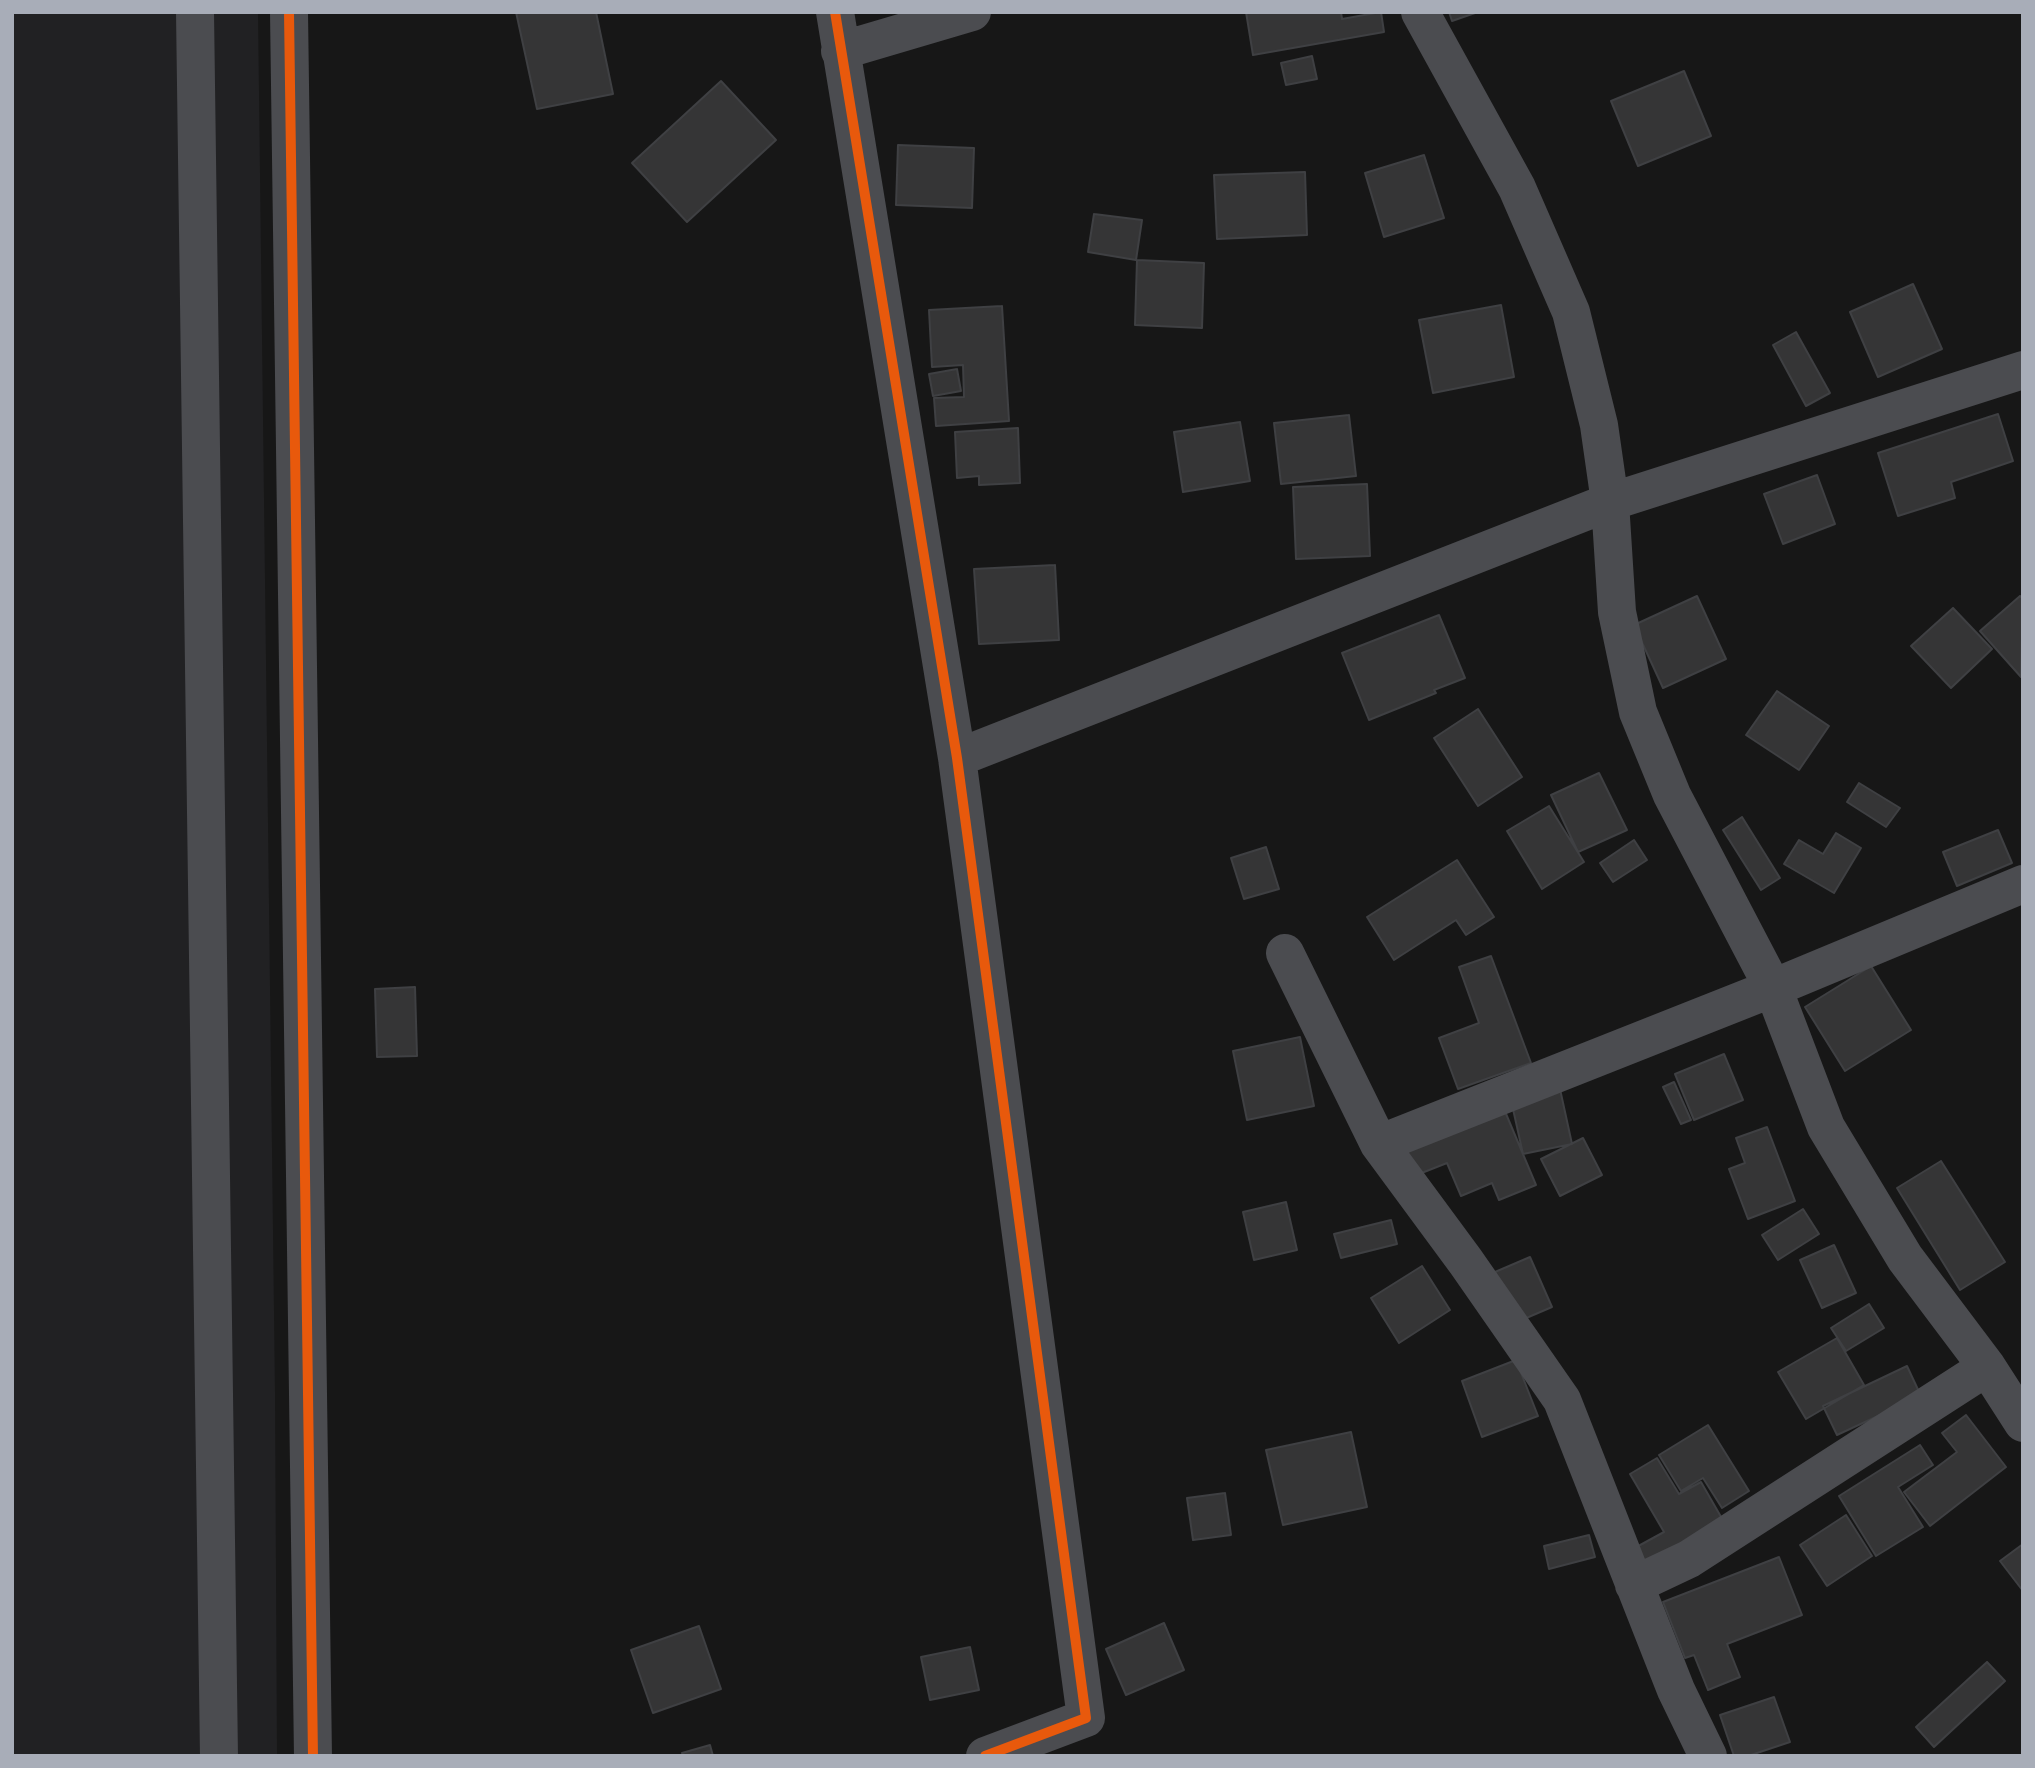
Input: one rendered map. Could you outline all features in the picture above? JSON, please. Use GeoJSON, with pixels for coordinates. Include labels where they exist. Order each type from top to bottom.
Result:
{"type":"FeatureCollection","features":[{"type":"Feature","properties":{"kind":"street"},"geometry":{"type":"LineString","coordinates":[[195,12],[219,1756]]}},
{"type":"Feature","properties":{"kind":"street"},"geometry":{"type":"LineString","coordinates":[[289,12],[313,1756]]}},
{"type":"Feature","properties":{"kind":"street"},"geometry":{"type":"LineString","coordinates":[[835,12],[957,758],[1086,1718],[1032,1748],[985,1756]]}},
{"type":"Feature","properties":{"kind":"street"},"geometry":{"type":"LineString","coordinates":[[840,51],[971,12]]}},
{"type":"Feature","properties":{"kind":"street"},"geometry":{"type":"LineString","coordinates":[[1420,12],[1517,188],[1571,312],[1599,425],[1610,502],[1617,612],[1639,712],[1672,794],[1773,988],[1826,1126],[1905,1258],[1987,1367],[2023,1423]]}},
{"type":"Feature","properties":{"kind":"street"},"geometry":{"type":"LineString","coordinates":[[957,758],[1610,502],[2023,370]]}},
{"type":"Feature","properties":{"kind":"street"},"geometry":{"type":"LineString","coordinates":[[1378,1144],[1773,988],[2023,884]]}},
{"type":"Feature","properties":{"kind":"street"},"geometry":{"type":"LineString","coordinates":[[1285,953],[1378,1144],[1466,1262],[1562,1399],[1676,1690],[1708,1756]]}},
{"type":"Feature","properties":{"kind":"street"},"geometry":{"type":"LineString","coordinates":[[1634,1585],[1689,1559],[1987,1367]]}},
{"type":"Feature","properties":{"kind":"shaded area"},"geometry":{"type":"Polygon","coordinates":[[[12,12],[258,12],[277,1756],[12,1756],[12,12]]]}},
{"type":"Feature","properties":{"kind":"building"},"geometry":{"type":"Polygon","coordinates":[[[516,12],[596,12],[613,94],[537,109],[516,12]]]}},
{"type":"Feature","properties":{"kind":"building"},"geometry":{"type":"Polygon","coordinates":[[[1246,12],[1341,12],[1342,19],[1381,12],[1384,32],[1253,55],[1246,12]]]}},
{"type":"Feature","properties":{"kind":"building"},"geometry":{"type":"Polygon","coordinates":[[[1449,12],[1478,12],[1452,21],[1449,12]]]}},
{"type":"Feature","properties":{"kind":"building"},"geometry":{"type":"Polygon","coordinates":[[[1312,56],[1317,79],[1286,85],[1281,63],[1312,56]]]}},
{"type":"Feature","properties":{"kind":"building"},"geometry":{"type":"Polygon","coordinates":[[[1684,71],[1711,136],[1638,166],[1611,101],[1684,71]]]}},
{"type":"Feature","properties":{"kind":"building"},"geometry":{"type":"Polygon","coordinates":[[[721,81],[776,140],[687,222],[632,163],[721,81]]]}},
{"type":"Feature","properties":{"kind":"building"},"geometry":{"type":"Polygon","coordinates":[[[898,145],[974,148],[972,208],[896,205],[898,145]]]}},
{"type":"Feature","properties":{"kind":"building"},"geometry":{"type":"Polygon","coordinates":[[[1424,155],[1444,218],[1384,237],[1365,173],[1424,155]]]}},
{"type":"Feature","properties":{"kind":"building"},"geometry":{"type":"Polygon","coordinates":[[[1305,172],[1307,235],[1217,239],[1214,175],[1305,172]]]}},
{"type":"Feature","properties":{"kind":"building"},"geometry":{"type":"Polygon","coordinates":[[[1094,214],[1142,220],[1136,260],[1088,252],[1094,214]]]}},
{"type":"Feature","properties":{"kind":"building"},"geometry":{"type":"Polygon","coordinates":[[[1137,260],[1204,263],[1202,328],[1135,325],[1137,260]]]}},
{"type":"Feature","properties":{"kind":"building"},"geometry":{"type":"Polygon","coordinates":[[[1913,284],[1942,349],[1878,377],[1850,312],[1913,284]]]}},
{"type":"Feature","properties":{"kind":"building"},"geometry":{"type":"Polygon","coordinates":[[[1501,305],[1514,377],[1433,393],[1419,320],[1501,305]]]}},
{"type":"Feature","properties":{"kind":"building"},"geometry":{"type":"Polygon","coordinates":[[[1002,306],[1009,421],[936,426],[934,398],[964,397],[963,365],[932,367],[929,310],[1002,306]]]}},
{"type":"Feature","properties":{"kind":"building"},"geometry":{"type":"Polygon","coordinates":[[[1796,332],[1830,393],[1806,406],[1773,345],[1796,332]]]}},
{"type":"Feature","properties":{"kind":"building"},"geometry":{"type":"Polygon","coordinates":[[[957,369],[961,391],[933,396],[929,374],[957,369]]]}},
{"type":"Feature","properties":{"kind":"building"},"geometry":{"type":"Polygon","coordinates":[[[1998,414],[2013,461],[1951,482],[1955,498],[1898,516],[1878,453],[1998,414]]]}},
{"type":"Feature","properties":{"kind":"building"},"geometry":{"type":"Polygon","coordinates":[[[1349,415],[1356,476],[1281,484],[1274,423],[1349,415]]]}},
{"type":"Feature","properties":{"kind":"building"},"geometry":{"type":"Polygon","coordinates":[[[1240,422],[1250,481],[1183,492],[1174,432],[1240,422]]]}},
{"type":"Feature","properties":{"kind":"building"},"geometry":{"type":"Polygon","coordinates":[[[1018,428],[1020,483],[979,485],[979,476],[957,478],[955,432],[1018,428]]]}},
{"type":"Feature","properties":{"kind":"building"},"geometry":{"type":"Polygon","coordinates":[[[1817,475],[1835,524],[1783,544],[1764,494],[1817,475]]]}},
{"type":"Feature","properties":{"kind":"building"},"geometry":{"type":"Polygon","coordinates":[[[1367,484],[1370,556],[1296,559],[1293,487],[1367,484]]]}},
{"type":"Feature","properties":{"kind":"building"},"geometry":{"type":"Polygon","coordinates":[[[1055,565],[1059,640],[979,644],[974,569],[1055,565]]]}},
{"type":"Feature","properties":{"kind":"building"},"geometry":{"type":"Polygon","coordinates":[[[1697,596],[1726,659],[1663,688],[1634,625],[1697,596]]]}},
{"type":"Feature","properties":{"kind":"building"},"geometry":{"type":"Polygon","coordinates":[[[2020,596],[2023,599],[2021,677],[1980,631],[2020,596]]]}},
{"type":"Feature","properties":{"kind":"building"},"geometry":{"type":"Polygon","coordinates":[[[1953,608],[1992,649],[1951,688],[1911,646],[1953,608]]]}},
{"type":"Feature","properties":{"kind":"building"},"geometry":{"type":"Polygon","coordinates":[[[1439,615],[1465,678],[1434,690],[1436,693],[1369,720],[1342,653],[1439,615]]]}},
{"type":"Feature","properties":{"kind":"building"},"geometry":{"type":"Polygon","coordinates":[[[1777,691],[1829,726],[1799,770],[1746,735],[1777,691]]]}},
{"type":"Feature","properties":{"kind":"building"},"geometry":{"type":"Polygon","coordinates":[[[1478,709],[1522,777],[1478,806],[1434,738],[1478,709]]]}},
{"type":"Feature","properties":{"kind":"building"},"geometry":{"type":"Polygon","coordinates":[[[1599,773],[1627,830],[1578,852],[1551,795],[1599,773]]]}},
{"type":"Feature","properties":{"kind":"building"},"geometry":{"type":"Polygon","coordinates":[[[1859,783],[1900,808],[1886,827],[1847,802],[1859,783]]]}},
{"type":"Feature","properties":{"kind":"building"},"geometry":{"type":"Polygon","coordinates":[[[1549,806],[1584,862],[1542,889],[1507,831],[1549,806]]]}},
{"type":"Feature","properties":{"kind":"building"},"geometry":{"type":"Polygon","coordinates":[[[1742,817],[1780,878],[1761,890],[1723,830],[1742,817]]]}},
{"type":"Feature","properties":{"kind":"building"},"geometry":{"type":"Polygon","coordinates":[[[1998,830],[2012,863],[1957,886],[1943,852],[1998,830]]]}},
{"type":"Feature","properties":{"kind":"building"},"geometry":{"type":"Polygon","coordinates":[[[1836,833],[1861,848],[1834,893],[1784,864],[1799,840],[1823,854],[1836,833]]]}},
{"type":"Feature","properties":{"kind":"building"},"geometry":{"type":"Polygon","coordinates":[[[1634,840],[1647,860],[1613,882],[1600,863],[1634,840]]]}},
{"type":"Feature","properties":{"kind":"building"},"geometry":{"type":"Polygon","coordinates":[[[1266,847],[1279,889],[1244,899],[1231,858],[1266,847]]]}},
{"type":"Feature","properties":{"kind":"building"},"geometry":{"type":"Polygon","coordinates":[[[1457,860],[1494,917],[1466,935],[1456,920],[1394,960],[1367,917],[1457,860]]]}},
{"type":"Feature","properties":{"kind":"building"},"geometry":{"type":"Polygon","coordinates":[[[1491,956],[1531,1063],[1458,1089],[1439,1038],[1479,1023],[1459,967],[1491,956]]]}},
{"type":"Feature","properties":{"kind":"building"},"geometry":{"type":"Polygon","coordinates":[[[1871,966],[1911,1030],[1845,1071],[1805,1007],[1871,966]]]}},
{"type":"Feature","properties":{"kind":"building"},"geometry":{"type":"Polygon","coordinates":[[[415,987],[417,1056],[377,1057],[375,989],[415,987]]]}},
{"type":"Feature","properties":{"kind":"building"},"geometry":{"type":"Polygon","coordinates":[[[1300,1037],[1314,1106],[1247,1120],[1233,1051],[1300,1037]]]}},
{"type":"Feature","properties":{"kind":"building"},"geometry":{"type":"Polygon","coordinates":[[[1724,1054],[1743,1100],[1694,1120],[1675,1074],[1724,1054]]]}},
{"type":"Feature","properties":{"kind":"building"},"geometry":{"type":"Polygon","coordinates":[[[1674,1082],[1691,1120],[1681,1124],[1663,1087],[1674,1082]]]}},
{"type":"Feature","properties":{"kind":"building"},"geometry":{"type":"Polygon","coordinates":[[[1560,1089],[1572,1144],[1523,1154],[1511,1100],[1560,1089]]]}},
{"type":"Feature","properties":{"kind":"building"},"geometry":{"type":"Polygon","coordinates":[[[1504,1109],[1536,1185],[1499,1200],[1492,1183],[1461,1196],[1447,1163],[1414,1176],[1403,1150],[1504,1109]]]}},
{"type":"Feature","properties":{"kind":"building"},"geometry":{"type":"Polygon","coordinates":[[[1767,1127],[1795,1201],[1748,1219],[1729,1169],[1745,1163],[1736,1138],[1767,1127]]]}},
{"type":"Feature","properties":{"kind":"building"},"geometry":{"type":"Polygon","coordinates":[[[1583,1138],[1602,1175],[1560,1196],[1541,1159],[1583,1138]]]}},
{"type":"Feature","properties":{"kind":"building"},"geometry":{"type":"Polygon","coordinates":[[[1941,1161],[2005,1262],[1960,1290],[1897,1188],[1941,1161]]]}},
{"type":"Feature","properties":{"kind":"building"},"geometry":{"type":"Polygon","coordinates":[[[1286,1202],[1297,1250],[1254,1260],[1243,1212],[1286,1202]]]}},
{"type":"Feature","properties":{"kind":"building"},"geometry":{"type":"Polygon","coordinates":[[[1803,1209],[1819,1234],[1778,1260],[1762,1235],[1803,1209]]]}},
{"type":"Feature","properties":{"kind":"building"},"geometry":{"type":"Polygon","coordinates":[[[1391,1220],[1397,1244],[1341,1258],[1334,1234],[1391,1220]]]}},
{"type":"Feature","properties":{"kind":"building"},"geometry":{"type":"Polygon","coordinates":[[[1834,1245],[1856,1293],[1822,1308],[1800,1260],[1834,1245]]]}},
{"type":"Feature","properties":{"kind":"building"},"geometry":{"type":"Polygon","coordinates":[[[1530,1257],[1552,1307],[1517,1322],[1495,1272],[1530,1257]]]}},
{"type":"Feature","properties":{"kind":"building"},"geometry":{"type":"Polygon","coordinates":[[[1422,1266],[1450,1310],[1399,1343],[1371,1298],[1422,1266]]]}},
{"type":"Feature","properties":{"kind":"building"},"geometry":{"type":"Polygon","coordinates":[[[1869,1304],[1884,1328],[1846,1351],[1831,1328],[1869,1304]]]}},
{"type":"Feature","properties":{"kind":"building"},"geometry":{"type":"Polygon","coordinates":[[[1837,1338],[1864,1385],[1806,1419],[1778,1372],[1837,1338]]]}},
{"type":"Feature","properties":{"kind":"building"},"geometry":{"type":"Polygon","coordinates":[[[1516,1360],[1538,1416],[1482,1437],[1462,1381],[1516,1360]]]}},
{"type":"Feature","properties":{"kind":"building"},"geometry":{"type":"Polygon","coordinates":[[[1907,1366],[1921,1396],[1837,1435],[1823,1406],[1907,1366]]]}},
{"type":"Feature","properties":{"kind":"building"},"geometry":{"type":"Polygon","coordinates":[[[1966,1415],[2006,1467],[1930,1526],[1904,1492],[1957,1452],[1942,1433],[1966,1415]]]}},
{"type":"Feature","properties":{"kind":"building"},"geometry":{"type":"Polygon","coordinates":[[[1708,1425],[1749,1491],[1722,1508],[1703,1478],[1681,1491],[1659,1455],[1708,1425]]]}},
{"type":"Feature","properties":{"kind":"building"},"geometry":{"type":"Polygon","coordinates":[[[1351,1432],[1367,1507],[1283,1525],[1266,1450],[1351,1432]]]}},
{"type":"Feature","properties":{"kind":"building"},"geometry":{"type":"Polygon","coordinates":[[[1920,1445],[1933,1465],[1898,1487],[1923,1527],[1876,1556],[1839,1496],[1920,1445]]]}},
{"type":"Feature","properties":{"kind":"building"},"geometry":{"type":"Polygon","coordinates":[[[1657,1458],[1679,1494],[1701,1482],[1724,1522],[1642,1568],[1631,1550],[1664,1532],[1630,1474],[1657,1458]]]}},
{"type":"Feature","properties":{"kind":"building"},"geometry":{"type":"Polygon","coordinates":[[[1225,1493],[1231,1535],[1193,1540],[1187,1498],[1225,1493]]]}},
{"type":"Feature","properties":{"kind":"building"},"geometry":{"type":"Polygon","coordinates":[[[1846,1515],[1872,1556],[1827,1586],[1800,1545],[1846,1515]]]}},
{"type":"Feature","properties":{"kind":"building"},"geometry":{"type":"Polygon","coordinates":[[[1589,1535],[1595,1557],[1549,1569],[1544,1546],[1589,1535]]]}},
{"type":"Feature","properties":{"kind":"building"},"geometry":{"type":"Polygon","coordinates":[[[2023,1544],[2023,1591],[2000,1561],[2023,1544]]]}},
{"type":"Feature","properties":{"kind":"building"},"geometry":{"type":"Polygon","coordinates":[[[1779,1557],[1802,1615],[1727,1644],[1740,1677],[1708,1690],[1694,1655],[1685,1658],[1663,1602],[1779,1557]]]}},
{"type":"Feature","properties":{"kind":"building"},"geometry":{"type":"Polygon","coordinates":[[[1164,1623],[1184,1670],[1126,1695],[1106,1649],[1164,1623]]]}},
{"type":"Feature","properties":{"kind":"building"},"geometry":{"type":"Polygon","coordinates":[[[699,1626],[721,1689],[653,1713],[631,1650],[699,1626]]]}},
{"type":"Feature","properties":{"kind":"building"},"geometry":{"type":"Polygon","coordinates":[[[970,1647],[979,1690],[930,1700],[921,1657],[970,1647]]]}},
{"type":"Feature","properties":{"kind":"building"},"geometry":{"type":"Polygon","coordinates":[[[1987,1662],[2005,1681],[1934,1747],[1916,1727],[1987,1662]]]}},
{"type":"Feature","properties":{"kind":"building"},"geometry":{"type":"Polygon","coordinates":[[[1774,1697],[1790,1742],[1748,1756],[1734,1756],[1720,1715],[1774,1697]]]}},
{"type":"Feature","properties":{"kind":"building"},"geometry":{"type":"Polygon","coordinates":[[[710,1745],[713,1756],[683,1756],[682,1753],[710,1745]]]}},
{"type":"Feature","properties":{"kind":"cycle path"},"geometry":{"type":"LineString","coordinates":[[289,12],[313,1756]]}},
{"type":"Feature","properties":{"kind":"cycle path"},"geometry":{"type":"LineString","coordinates":[[835,12],[957,758],[1086,1718],[985,1756]]}}]}
